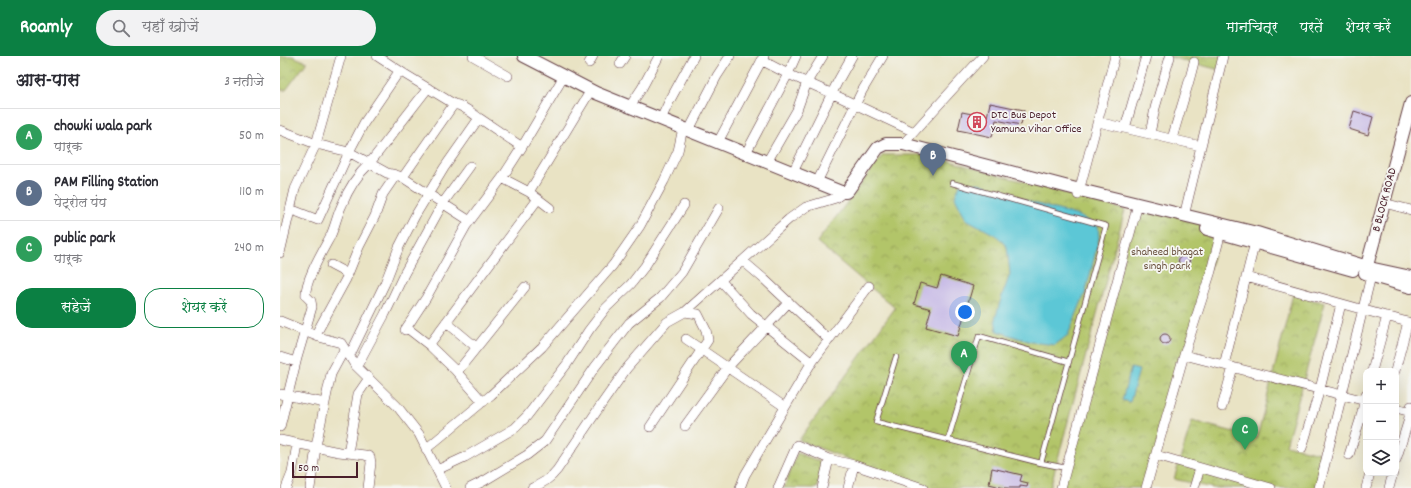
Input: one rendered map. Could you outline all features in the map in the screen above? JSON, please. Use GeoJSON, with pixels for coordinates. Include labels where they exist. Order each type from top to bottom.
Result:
{"type":"FeatureCollection","features":[{"type":"Feature","properties":{"kind":"street"},"geometry":{"type":"LineString","coordinates":[[280,253],[295,189],[316,144],[341,56]]}},
{"type":"Feature","properties":{"kind":"street"},"geometry":{"type":"LineString","coordinates":[[377,56],[454,104],[461,106],[522,147]]}},
{"type":"Feature","properties":{"kind":"street"},"geometry":{"type":"LineString","coordinates":[[473,56],[508,76]]}},
{"type":"Feature","properties":{"kind":"street"},"geometry":{"type":"LineString","coordinates":[[526,56],[591,90],[844,192]]}},
{"type":"Feature","properties":{"kind":"street"},"geometry":{"type":"LineString","coordinates":[[620,64],[625,56]]}},
{"type":"Feature","properties":{"kind":"street"},"geometry":{"type":"LineString","coordinates":[[630,106],[660,56]]}},
{"type":"Feature","properties":{"kind":"street"},"geometry":{"type":"LineString","coordinates":[[661,119],[694,56]]}},
{"type":"Feature","properties":{"kind":"street"},"geometry":{"type":"LineString","coordinates":[[426,448],[483,402],[542,347],[613,265],[640,226],[664,181],[678,151],[686,129],[730,56]]}},
{"type":"Feature","properties":{"kind":"street"},"geometry":{"type":"LineString","coordinates":[[746,153],[796,56]]}},
{"type":"Feature","properties":{"kind":"street"},"geometry":{"type":"LineString","coordinates":[[767,162],[796,110],[807,82],[824,56]]}},
{"type":"Feature","properties":{"kind":"street"},"geometry":{"type":"LineString","coordinates":[[793,172],[813,130],[852,56]]}},
{"type":"Feature","properties":{"kind":"street"},"geometry":{"type":"LineString","coordinates":[[817,182],[855,104],[883,56]]}},
{"type":"Feature","properties":{"kind":"street"},"geometry":{"type":"LineString","coordinates":[[903,144],[983,56]]}},
{"type":"Feature","properties":{"kind":"street"},"geometry":{"type":"LineString","coordinates":[[1079,192],[1116,56]]}},
{"type":"Feature","properties":{"kind":"street"},"geometry":{"type":"LineString","coordinates":[[1125,128],[1146,56]]}},
{"type":"Feature","properties":{"kind":"street"},"geometry":{"type":"LineString","coordinates":[[1184,216],[1223,56]]}},
{"type":"Feature","properties":{"kind":"street"},"geometry":{"type":"LineString","coordinates":[[1150,134],[1155,108],[1170,57]]}},
{"type":"Feature","properties":{"kind":"street"},"geometry":{"type":"LineString","coordinates":[[718,142],[762,58],[788,74],[914,132]]}},
{"type":"Feature","properties":{"kind":"street"},"geometry":{"type":"LineString","coordinates":[[1172,139],[1190,81],[1194,62]]}},
{"type":"Feature","properties":{"kind":"street"},"geometry":{"type":"LineString","coordinates":[[290,209],[318,220],[364,123],[395,76],[398,73],[403,72]]}},
{"type":"Feature","properties":{"kind":"street"},"geometry":{"type":"LineString","coordinates":[[483,402],[457,372],[429,345],[406,329],[426,298],[448,256],[470,221],[502,178],[522,147],[564,76]]}},
{"type":"Feature","properties":{"kind":"street"},"geometry":{"type":"LineString","coordinates":[[280,427],[284,395],[296,362],[313,303],[306,296],[306,289],[322,250],[330,236],[342,204],[360,172],[369,164],[428,88]]}},
{"type":"Feature","properties":{"kind":"street"},"geometry":{"type":"LineString","coordinates":[[529,192],[591,90]]}},
{"type":"Feature","properties":{"kind":"street"},"geometry":{"type":"LineString","coordinates":[[316,334],[348,274],[359,247],[375,216],[383,194],[399,176],[454,104]]}},
{"type":"Feature","properties":{"kind":"street","name":"B BLOCK ROAD"},"geometry":{"type":"LineString","coordinates":[[1367,272],[1384,203],[1408,127],[1411,104]]}},
{"type":"Feature","properties":{"kind":"street"},"geometry":{"type":"LineString","coordinates":[[310,488],[316,447],[331,374],[346,353],[385,283],[399,247],[415,216],[444,168],[479,118]]}},
{"type":"Feature","properties":{"kind":"street"},"geometry":{"type":"LineString","coordinates":[[1098,122],[1201,146]]}},
{"type":"Feature","properties":{"kind":"street"},"geometry":{"type":"LineString","coordinates":[[280,130],[316,144],[349,152],[387,173],[399,176],[470,221]]}},
{"type":"Feature","properties":{"kind":"street"},"geometry":{"type":"LineString","coordinates":[[532,488],[551,478],[600,405],[638,355],[667,322],[685,312],[790,218],[806,207],[836,198],[848,190],[878,148],[886,144],[903,144],[923,150],[927,154],[1137,206],[1184,216],[1255,242],[1367,272],[1374,269],[1411,277]]}},
{"type":"Feature","properties":{"kind":"street"},"geometry":{"type":"LineString","coordinates":[[357,366],[385,314],[404,274],[443,203],[470,166]]}},
{"type":"Feature","properties":{"kind":"street"},"geometry":{"type":"LineString","coordinates":[[502,178],[529,192],[550,208]]}},
{"type":"Feature","properties":{"kind":"street"},"geometry":{"type":"LineString","coordinates":[[429,345],[538,199]]}},
{"type":"Feature","properties":{"kind":"street"},"geometry":{"type":"LineString","coordinates":[[1384,203],[1411,210]]}},
{"type":"Feature","properties":{"kind":"street"},"geometry":{"type":"LineString","coordinates":[[437,470],[465,457],[515,428],[527,416],[567,364],[589,330],[606,308],[631,284],[645,266],[684,206]]}},
{"type":"Feature","properties":{"kind":"street"},"geometry":{"type":"LineString","coordinates":[[1137,206],[1222,229],[1257,233],[1411,287]]}},
{"type":"Feature","properties":{"kind":"street"},"geometry":{"type":"LineString","coordinates":[[1061,488],[1137,206]]}},
{"type":"Feature","properties":{"kind":"street"},"geometry":{"type":"LineString","coordinates":[[470,488],[527,455],[545,441],[595,367],[629,323],[660,298],[682,272],[719,208]]}},
{"type":"Feature","properties":{"kind":"street"},"geometry":{"type":"LineString","coordinates":[[1146,488],[1184,356],[1211,272],[1222,229]]}},
{"type":"Feature","properties":{"kind":"street"},"geometry":{"type":"LineString","coordinates":[[1222,407],[1246,277],[1255,242]]}},
{"type":"Feature","properties":{"kind":"street"},"geometry":{"type":"LineString","coordinates":[[743,261],[829,340]]}},
{"type":"Feature","properties":{"kind":"street"},"geometry":{"type":"LineString","coordinates":[[331,265],[348,274]]}},
{"type":"Feature","properties":{"kind":"street"},"geometry":{"type":"LineString","coordinates":[[1319,488],[1363,309],[1367,272]]}},
{"type":"Feature","properties":{"kind":"street"},"geometry":{"type":"LineString","coordinates":[[1246,277],[1410,323],[1396,368]]}},
{"type":"Feature","properties":{"kind":"street"},"geometry":{"type":"LineString","coordinates":[[721,280],[751,314],[812,363]]}},
{"type":"Feature","properties":{"kind":"street"},"geometry":{"type":"LineString","coordinates":[[740,488],[745,475],[812,363],[869,286]]}},
{"type":"Feature","properties":{"kind":"street"},"geometry":{"type":"LineString","coordinates":[[457,372],[525,287]]}},
{"type":"Feature","properties":{"kind":"street"},"geometry":{"type":"LineString","coordinates":[[684,426],[728,367],[789,302]]}},
{"type":"Feature","properties":{"kind":"street"},"geometry":{"type":"LineString","coordinates":[[1302,448],[1320,389],[1340,308]]}},
{"type":"Feature","properties":{"kind":"street"},"geometry":{"type":"LineString","coordinates":[[650,427],[708,340],[706,330],[698,314],[685,312]]}},
{"type":"Feature","properties":{"kind":"street"},"geometry":{"type":"LineString","coordinates":[[1373,368],[1387,316]]}},
{"type":"Feature","properties":{"kind":"street"},"geometry":{"type":"LineString","coordinates":[[280,321],[341,343],[346,353],[357,366],[397,406],[419,434],[446,488]]}},
{"type":"Feature","properties":{"kind":"street"},"geometry":{"type":"LineString","coordinates":[[446,322],[476,348]]}},
{"type":"Feature","properties":{"kind":"street"},"geometry":{"type":"LineString","coordinates":[[686,339],[703,349],[786,407]]}},
{"type":"Feature","properties":{"kind":"street"},"geometry":{"type":"LineString","coordinates":[[1184,356],[1342,395],[1363,399]]}},
{"type":"Feature","properties":{"kind":"street"},"geometry":{"type":"LineString","coordinates":[[280,357],[296,362]]}},
{"type":"Feature","properties":{"kind":"street"},"geometry":{"type":"LineString","coordinates":[[348,453],[358,394],[369,378]]}},
{"type":"Feature","properties":{"kind":"street"},"geometry":{"type":"LineString","coordinates":[[284,395],[325,403]]}},
{"type":"Feature","properties":{"kind":"street"},"geometry":{"type":"LineString","coordinates":[[1349,455],[1364,404]]}},
{"type":"Feature","properties":{"kind":"street"},"geometry":{"type":"LineString","coordinates":[[1399,408],[1410,410],[1408,422],[1399,450]]}},
{"type":"Feature","properties":{"kind":"street"},"geometry":{"type":"LineString","coordinates":[[280,440],[348,453],[365,454],[370,457],[368,488]]}},
{"type":"Feature","properties":{"kind":"street"},"geometry":{"type":"LineString","coordinates":[[286,488],[292,473],[297,444]]}},
{"type":"Feature","properties":{"kind":"street"},"geometry":{"type":"LineString","coordinates":[[778,488],[797,445],[829,459],[854,465],[897,484],[923,488]]}},
{"type":"Feature","properties":{"kind":"street"},"geometry":{"type":"LineString","coordinates":[[1156,455],[1252,485],[1267,487]]}},
{"type":"Feature","properties":{"kind":"street"},"geometry":{"type":"LineString","coordinates":[[822,488],[829,459]]}},
{"type":"Feature","properties":{"kind":"street"},"geometry":{"type":"LineString","coordinates":[[848,488],[854,465]]}},
{"type":"Feature","properties":{"kind":"street"},"geometry":{"type":"LineString","coordinates":[[1194,488],[1200,468]]}},
{"type":"Feature","properties":{"kind":"street"},"geometry":{"type":"LineString","coordinates":[[1366,488],[1369,476]]}},
{"type":"Feature","properties":{"kind":"street"},"geometry":{"type":"LineString","coordinates":[[1389,488],[1392,476]]}},
{"type":"Feature","properties":{"kind":"lane"},"geometry":{"type":"LineString","coordinates":[[952,183],[1106,226],[1041,463]]}},
{"type":"Feature","properties":{"kind":"lane"},"geometry":{"type":"LineString","coordinates":[[948,440],[979,336],[1069,362]]}},
{"type":"Feature","properties":{"kind":"lane"},"geometry":{"type":"LineString","coordinates":[[896,357],[876,422],[1066,468]]}},
{"type":"Feature","properties":{"kind":"green space"},"geometry":{"type":"Polygon","coordinates":[[[280,56],[292,56],[307,62],[286,90],[280,90],[280,56]]]}},
{"type":"Feature","properties":{"kind":"green space"},"geometry":{"type":"Polygon","coordinates":[[[1166,56],[1223,56],[1220,70],[1166,56]]]}},
{"type":"Feature","properties":{"kind":"green space"},"geometry":{"type":"Polygon","coordinates":[[[883,155],[928,155],[1125,210],[1050,488],[931,488],[914,485],[799,440],[895,308],[817,242],[883,155]]]}},
{"type":"Feature","properties":{"kind":"green space","name":"shaheed bhagat singh park"},"geometry":{"type":"Polygon","coordinates":[[[1138,205],[1222,225],[1146,488],[1061,488],[1138,205]]]}},
{"type":"Feature","properties":{"kind":"green space"},"geometry":{"type":"Polygon","coordinates":[[[1293,294],[1325,303],[1286,445],[1327,455],[1319,488],[1213,488],[1174,479],[1192,421],[1257,438],[1293,294]]]}},
{"type":"Feature","properties":{"kind":"green space"},"geometry":{"type":"Polygon","coordinates":[[[797,453],[824,463],[817,488],[784,488],[797,453]]]}},
{"type":"Feature","properties":{"kind":"water"},"geometry":{"type":"Polygon","coordinates":[[[979,183],[1027,201],[1079,216],[1098,226],[1099,238],[1086,291],[1068,335],[1055,345],[1031,342],[997,331],[995,319],[1010,274],[1007,247],[997,236],[966,219],[955,197],[960,184],[979,183]]]}},
{"type":"Feature","properties":{"kind":"water"},"geometry":{"type":"Polygon","coordinates":[[[1131,368],[1139,370],[1130,402],[1122,400],[1131,368]]]}},
{"type":"Feature","properties":{"kind":"building","name":"DTC Bus Depot Yamuna Vihar Office"},"geometry":{"type":"Polygon","coordinates":[[[990,103],[1024,110],[1021,125],[996,120],[992,137],[958,130],[962,112],[987,117],[990,103]]]}},
{"type":"Feature","properties":{"kind":"building"},"geometry":{"type":"Polygon","coordinates":[[[1354,111],[1373,117],[1368,135],[1349,129],[1354,111]]]}},
{"type":"Feature","properties":{"kind":"building"},"geometry":{"type":"Polygon","coordinates":[[[1182,256],[1186,256],[1188,257],[1188,265],[1182,266],[1179,263],[1179,259],[1182,256]]]}},
{"type":"Feature","properties":{"kind":"building"},"geometry":{"type":"Polygon","coordinates":[[[941,276],[973,286],[958,336],[926,327],[931,309],[914,304],[920,283],[937,288],[941,276]]]}},
{"type":"Feature","properties":{"kind":"building"},"geometry":{"type":"Polygon","coordinates":[[[1163,334],[1167,334],[1169,335],[1169,343],[1163,344],[1160,341],[1160,337],[1163,334]]]}},
{"type":"Feature","properties":{"kind":"building"},"geometry":{"type":"Polygon","coordinates":[[[992,468],[1022,475],[1020,481],[1028,483],[1027,487],[1020,486],[1020,488],[1005,488],[989,484],[992,468]]]}},
{"type":"Feature","properties":{"kind":"place","name":"DTC Bus Depot Yamuna Vihar Office"},"geometry":{"type":"Point","coordinates":[977,122]}},
{"type":"Feature","properties":{"kind":"place","name":"PAM Filling Station"},"geometry":{"type":"Point","coordinates":[933,176]}},
{"type":"Feature","properties":{"kind":"place","name":"chowki wala park"},"geometry":{"type":"Point","coordinates":[964,374]}},
{"type":"Feature","properties":{"kind":"place","name":"public park"},"geometry":{"type":"Point","coordinates":[1245,450]}}]}
